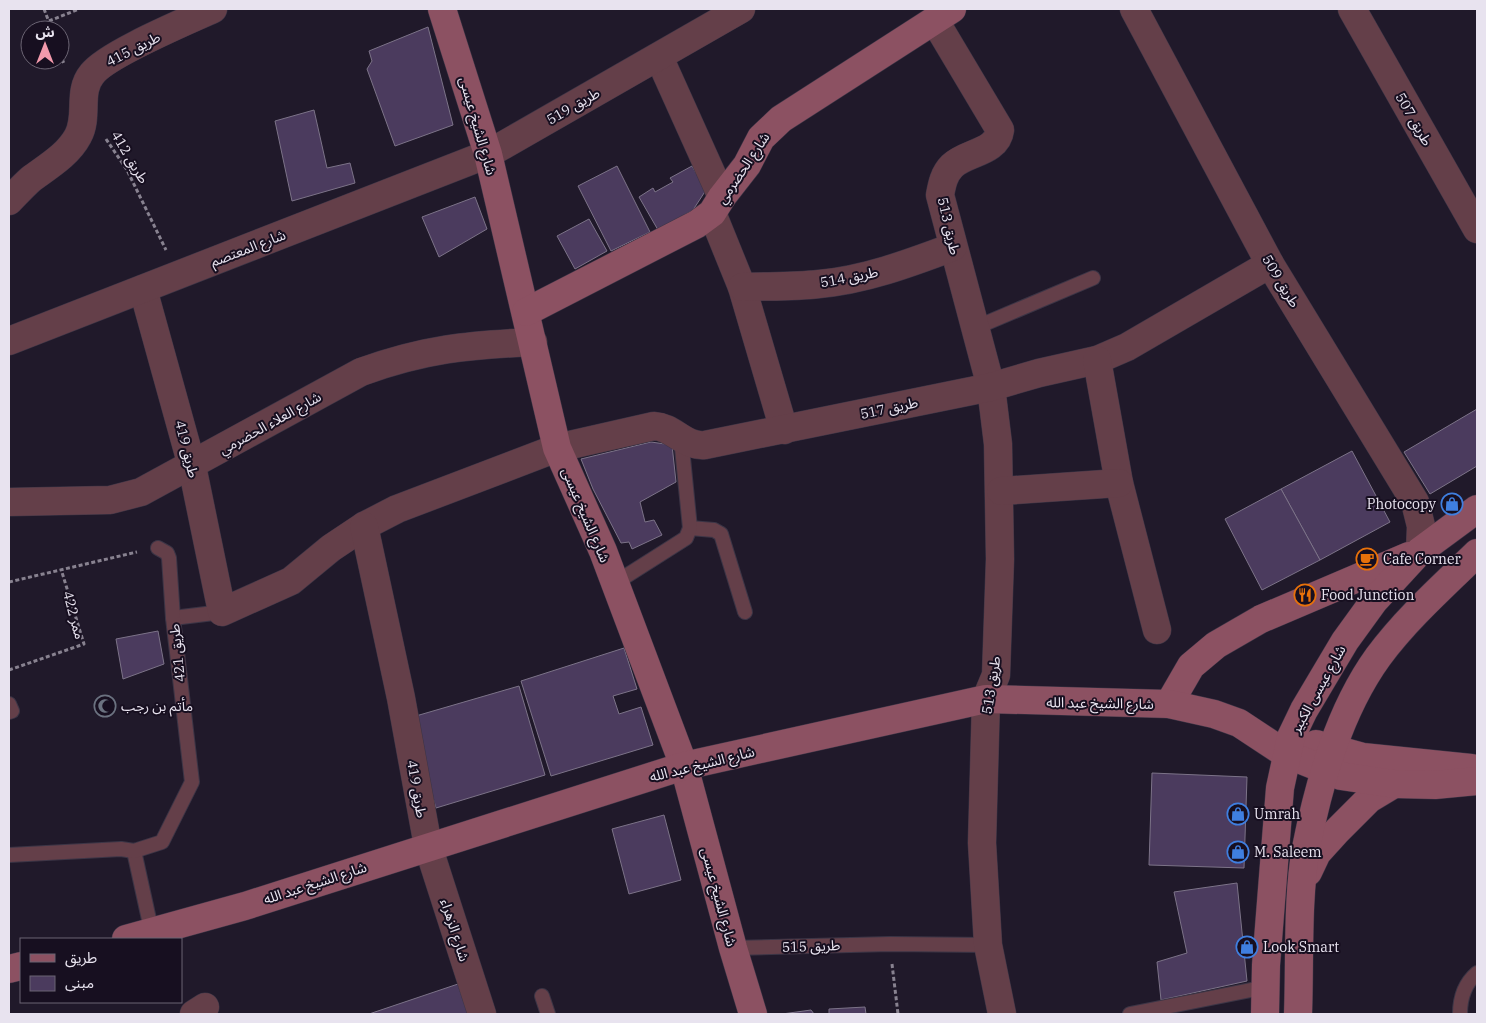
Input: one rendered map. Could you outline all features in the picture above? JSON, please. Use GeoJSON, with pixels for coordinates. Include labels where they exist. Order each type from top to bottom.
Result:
{"type":"FeatureCollection","features":[{"type":"Feature","properties":{"kind":"street","name":"طريق 415"},"geometry":{"type":"LineString","coordinates":[[9,201],[29,181],[60,156],[78,136],[83,120],[83,103],[87,82],[100,66],[213,9]]}},
{"type":"Feature","properties":{"kind":"street","name":"شارع الشيخ عيسى"},"geometry":{"type":"LineString","coordinates":[[442,9],[488,154],[557,448],[603,551],[684,766],[733,948],[753,1014]]}},
{"type":"Feature","properties":{"kind":"street","name":"طريق 519"},"geometry":{"type":"LineString","coordinates":[[488,154],[742,9]]}},
{"type":"Feature","properties":{"kind":"street","name":"طريق 509"},"geometry":{"type":"LineString","coordinates":[[1134,9],[1270,264],[1415,502],[1421,526],[1420,551]]}},
{"type":"Feature","properties":{"kind":"street","name":"طريق 507"},"geometry":{"type":"LineString","coordinates":[[1352,9],[1470,199],[1477,229]]}},
{"type":"Feature","properties":{"kind":"street","name":"شارع الحضرمي"},"geometry":{"type":"LineString","coordinates":[[526,312],[697,224],[717,205],[747,165],[761,138],[781,119],[944,15]]}},
{"type":"Feature","properties":{"kind":"street","name":"طريق 513"},"geometry":{"type":"LineString","coordinates":[[944,15],[1000,130],[999,138],[995,144],[965,157],[952,166],[943,179],[940,195],[953,247],[977,327],[991,387],[1001,491],[996,675],[986,699],[982,844],[988,944],[1002,1014]]}},
{"type":"Feature","properties":{"kind":"street"},"geometry":{"type":"LineString","coordinates":[[659,57],[717,205],[784,430]]}},
{"type":"Feature","properties":{"kind":"street","name":"شارع المعتصم"},"geometry":{"type":"LineString","coordinates":[[9,340],[488,154]]}},
{"type":"Feature","properties":{"kind":"street","name":"طريق 514"},"geometry":{"type":"LineString","coordinates":[[742,288],[820,284],[851,279],[903,266],[953,247]]}},
{"type":"Feature","properties":{"kind":"street","name":"طريق 517"},"geometry":{"type":"LineString","coordinates":[[557,448],[654,426],[664,426],[689,444],[705,445],[991,387],[1039,372],[1097,360],[1135,342],[1270,264]]}},
{"type":"Feature","properties":{"kind":"street","name":"طريق 419"},"geometry":{"type":"LineString","coordinates":[[143,289],[192,466],[222,612]]}},
{"type":"Feature","properties":{"kind":"street","name":"شارع العلاء الحضرمي"},"geometry":{"type":"LineString","coordinates":[[9,502],[110,500],[142,492],[362,372],[379,365],[397,359],[452,347],[533,342]]}},
{"type":"Feature","properties":{"kind":"street"},"geometry":{"type":"LineString","coordinates":[[1097,360],[1119,483],[1157,630]]}},
{"type":"Feature","properties":{"kind":"street"},"geometry":{"type":"LineString","coordinates":[[222,612],[291,581],[330,548],[364,526],[434,494],[557,448]]}},
{"type":"Feature","properties":{"kind":"street"},"geometry":{"type":"LineString","coordinates":[[1001,491],[1119,483]]}},
{"type":"Feature","properties":{"kind":"street","name":"شارع عيسى الكبير"},"geometry":{"type":"LineString","coordinates":[[1265,1014],[1266,965],[1280,788],[1288,746],[1304,710],[1345,641],[1374,600],[1420,551],[1477,509]]}},
{"type":"Feature","properties":{"kind":"street","name":"طريق 419"},"geometry":{"type":"LineString","coordinates":[[364,526],[401,698],[428,846]]}},
{"type":"Feature","properties":{"kind":"street"},"geometry":{"type":"LineString","coordinates":[[1169,704],[1191,666],[1216,645],[1261,619],[1420,551]]}},
{"type":"Feature","properties":{"kind":"street"},"geometry":{"type":"LineString","coordinates":[[1298,1014],[1302,884],[1306,848],[1329,759],[1350,706],[1378,657],[1429,600],[1477,553]]}},
{"type":"Feature","properties":{"kind":"street","name":"شارع الشيخ عبد الله"},"geometry":{"type":"LineString","coordinates":[[130,938],[245,906],[428,846],[684,766],[986,699],[1169,704],[1214,714],[1239,723],[1288,746],[1329,759]]}},
{"type":"Feature","properties":{"kind":"street"},"geometry":{"type":"LineString","coordinates":[[1329,759],[1363,757],[1477,769]]}},
{"type":"Feature","properties":{"kind":"street"},"geometry":{"type":"LineString","coordinates":[[1329,759],[1341,776],[1356,780],[1394,784],[1435,785],[1477,781]]}},
{"type":"Feature","properties":{"kind":"street"},"geometry":{"type":"LineString","coordinates":[[1302,884],[1317,853],[1369,799],[1394,784]]}},
{"type":"Feature","properties":{"kind":"street","name":"شارع الزهراء"},"geometry":{"type":"LineString","coordinates":[[428,846],[482,1014]]}},
{"type":"Feature","properties":{"kind":"lane"},"geometry":{"type":"LineString","coordinates":[[977,327],[1093,278]]}},
{"type":"Feature","properties":{"kind":"lane"},"geometry":{"type":"LineString","coordinates":[[613,581],[622,578],[686,538],[690,528],[681,438]]}},
{"type":"Feature","properties":{"kind":"lane"},"geometry":{"type":"LineString","coordinates":[[690,528],[714,530],[721,534],[745,612]]}},
{"type":"Feature","properties":{"kind":"lane","name":"طريق 421"},"geometry":{"type":"LineString","coordinates":[[9,855],[121,849],[134,851],[162,842],[192,782],[173,618],[169,558],[167,553],[158,548]]}},
{"type":"Feature","properties":{"kind":"lane"},"geometry":{"type":"LineString","coordinates":[[173,618],[222,612]]}},
{"type":"Feature","properties":{"kind":"lane"},"geometry":{"type":"LineString","coordinates":[[9,704],[12,711],[9,712]]}},
{"type":"Feature","properties":{"kind":"lane"},"geometry":{"type":"LineString","coordinates":[[134,851],[152,933]]}},
{"type":"Feature","properties":{"kind":"lane","name":"طريق 515"},"geometry":{"type":"LineString","coordinates":[[733,948],[890,944],[988,944]]}},
{"type":"Feature","properties":{"kind":"lane"},"geometry":{"type":"LineString","coordinates":[[1460,1014],[1460,1001],[1464,989],[1477,974]]}},
{"type":"Feature","properties":{"kind":"lane"},"geometry":{"type":"LineString","coordinates":[[1130,1014],[1266,987]]}},
{"type":"Feature","properties":{"kind":"lane"},"geometry":{"type":"LineString","coordinates":[[542,996],[548,1014]]}},
{"type":"Feature","properties":{"kind":"path"},"geometry":{"type":"LineString","coordinates":[[44,9],[49,20],[78,9]]}},
{"type":"Feature","properties":{"kind":"path","name":"طريق 412"},"geometry":{"type":"LineString","coordinates":[[68,70],[83,103],[128,170],[178,275]]}},
{"type":"Feature","properties":{"kind":"path"},"geometry":{"type":"LineString","coordinates":[[9,582],[158,548]]}},
{"type":"Feature","properties":{"kind":"path","name":"ممر 422"},"geometry":{"type":"LineString","coordinates":[[9,670],[84,644],[61,570]]}},
{"type":"Feature","properties":{"kind":"path"},"geometry":{"type":"LineString","coordinates":[[890,944],[898,1014]]}},
{"type":"Feature","properties":{"kind":"building"},"geometry":{"type":"Polygon","coordinates":[[[428,27],[453,125],[395,146],[367,69],[372,61],[369,51],[428,27]]]}},
{"type":"Feature","properties":{"kind":"building"},"geometry":{"type":"Polygon","coordinates":[[[314,110],[327,168],[350,163],[355,183],[292,201],[275,121],[314,110]]]}},
{"type":"Feature","properties":{"kind":"building"},"geometry":{"type":"Polygon","coordinates":[[[617,166],[650,232],[611,251],[578,186],[617,166]]]}},
{"type":"Feature","properties":{"kind":"building"},"geometry":{"type":"Polygon","coordinates":[[[692,166],[706,190],[693,210],[658,230],[639,197],[653,188],[655,192],[673,182],[670,178],[692,166]]]}},
{"type":"Feature","properties":{"kind":"building"},"geometry":{"type":"Polygon","coordinates":[[[475,197],[487,229],[439,257],[422,217],[475,197]]]}},
{"type":"Feature","properties":{"kind":"building"},"geometry":{"type":"Polygon","coordinates":[[[589,219],[607,251],[575,269],[557,236],[589,219]]]}},
{"type":"Feature","properties":{"kind":"building"},"geometry":{"type":"Polygon","coordinates":[[[1477,409],[1477,466],[1430,494],[1404,452],[1477,409]]]}},
{"type":"Feature","properties":{"kind":"building"},"geometry":{"type":"Polygon","coordinates":[[[651,442],[672,445],[676,482],[640,502],[645,522],[654,520],[662,535],[632,549],[629,542],[621,543],[593,489],[581,459],[651,442]]]}},
{"type":"Feature","properties":{"kind":"building"},"geometry":{"type":"Polygon","coordinates":[[[1352,451],[1390,522],[1320,560],[1281,489],[1352,451]]]}},
{"type":"Feature","properties":{"kind":"building"},"geometry":{"type":"Polygon","coordinates":[[[1281,489],[1320,560],[1262,590],[1225,519],[1281,489]]]}},
{"type":"Feature","properties":{"kind":"building"},"geometry":{"type":"Polygon","coordinates":[[[158,631],[164,664],[123,679],[116,639],[158,631]]]}},
{"type":"Feature","properties":{"kind":"building"},"geometry":{"type":"Polygon","coordinates":[[[624,648],[637,689],[613,696],[619,714],[641,707],[653,745],[551,776],[521,681],[624,648]]]}},
{"type":"Feature","properties":{"kind":"building"},"geometry":{"type":"Polygon","coordinates":[[[519,686],[545,775],[436,808],[409,718],[519,686]]]}},
{"type":"Feature","properties":{"kind":"building"},"geometry":{"type":"Polygon","coordinates":[[[1152,773],[1247,777],[1244,868],[1149,865],[1152,773]]]}},
{"type":"Feature","properties":{"kind":"building"},"geometry":{"type":"Polygon","coordinates":[[[664,815],[681,880],[629,894],[612,829],[664,815]]]}},
{"type":"Feature","properties":{"kind":"building"},"geometry":{"type":"Polygon","coordinates":[[[1237,883],[1247,981],[1161,1000],[1157,962],[1187,953],[1174,892],[1237,883]]]}},
{"type":"Feature","properties":{"kind":"building"},"geometry":{"type":"Polygon","coordinates":[[[458,984],[468,1014],[369,1014],[458,984]]]}},
{"type":"Feature","properties":{"kind":"building"},"geometry":{"type":"Polygon","coordinates":[[[865,1007],[866,1014],[829,1014],[829,1009],[865,1007]]]}},
{"type":"Feature","properties":{"kind":"building"},"geometry":{"type":"Polygon","coordinates":[[[811,1010],[814,1014],[782,1014],[811,1010]]]}},
{"type":"Feature","properties":{"kind":"place","name":"Photocopy"},"geometry":{"type":"Point","coordinates":[1452,504]}},
{"type":"Feature","properties":{"kind":"place","name":"Cafe Corner"},"geometry":{"type":"Point","coordinates":[1367,559]}},
{"type":"Feature","properties":{"kind":"place","name":"Food Junction"},"geometry":{"type":"Point","coordinates":[1305,595]}},
{"type":"Feature","properties":{"kind":"place","name":"مأتم بن رجب"},"geometry":{"type":"Point","coordinates":[105,706]}},
{"type":"Feature","properties":{"kind":"place","name":"Umrah"},"geometry":{"type":"Point","coordinates":[1238,814]}},
{"type":"Feature","properties":{"kind":"place","name":"M. Saleem"},"geometry":{"type":"Point","coordinates":[1238,852]}},
{"type":"Feature","properties":{"kind":"place","name":"Look Smart"},"geometry":{"type":"Point","coordinates":[1247,947]}}]}
